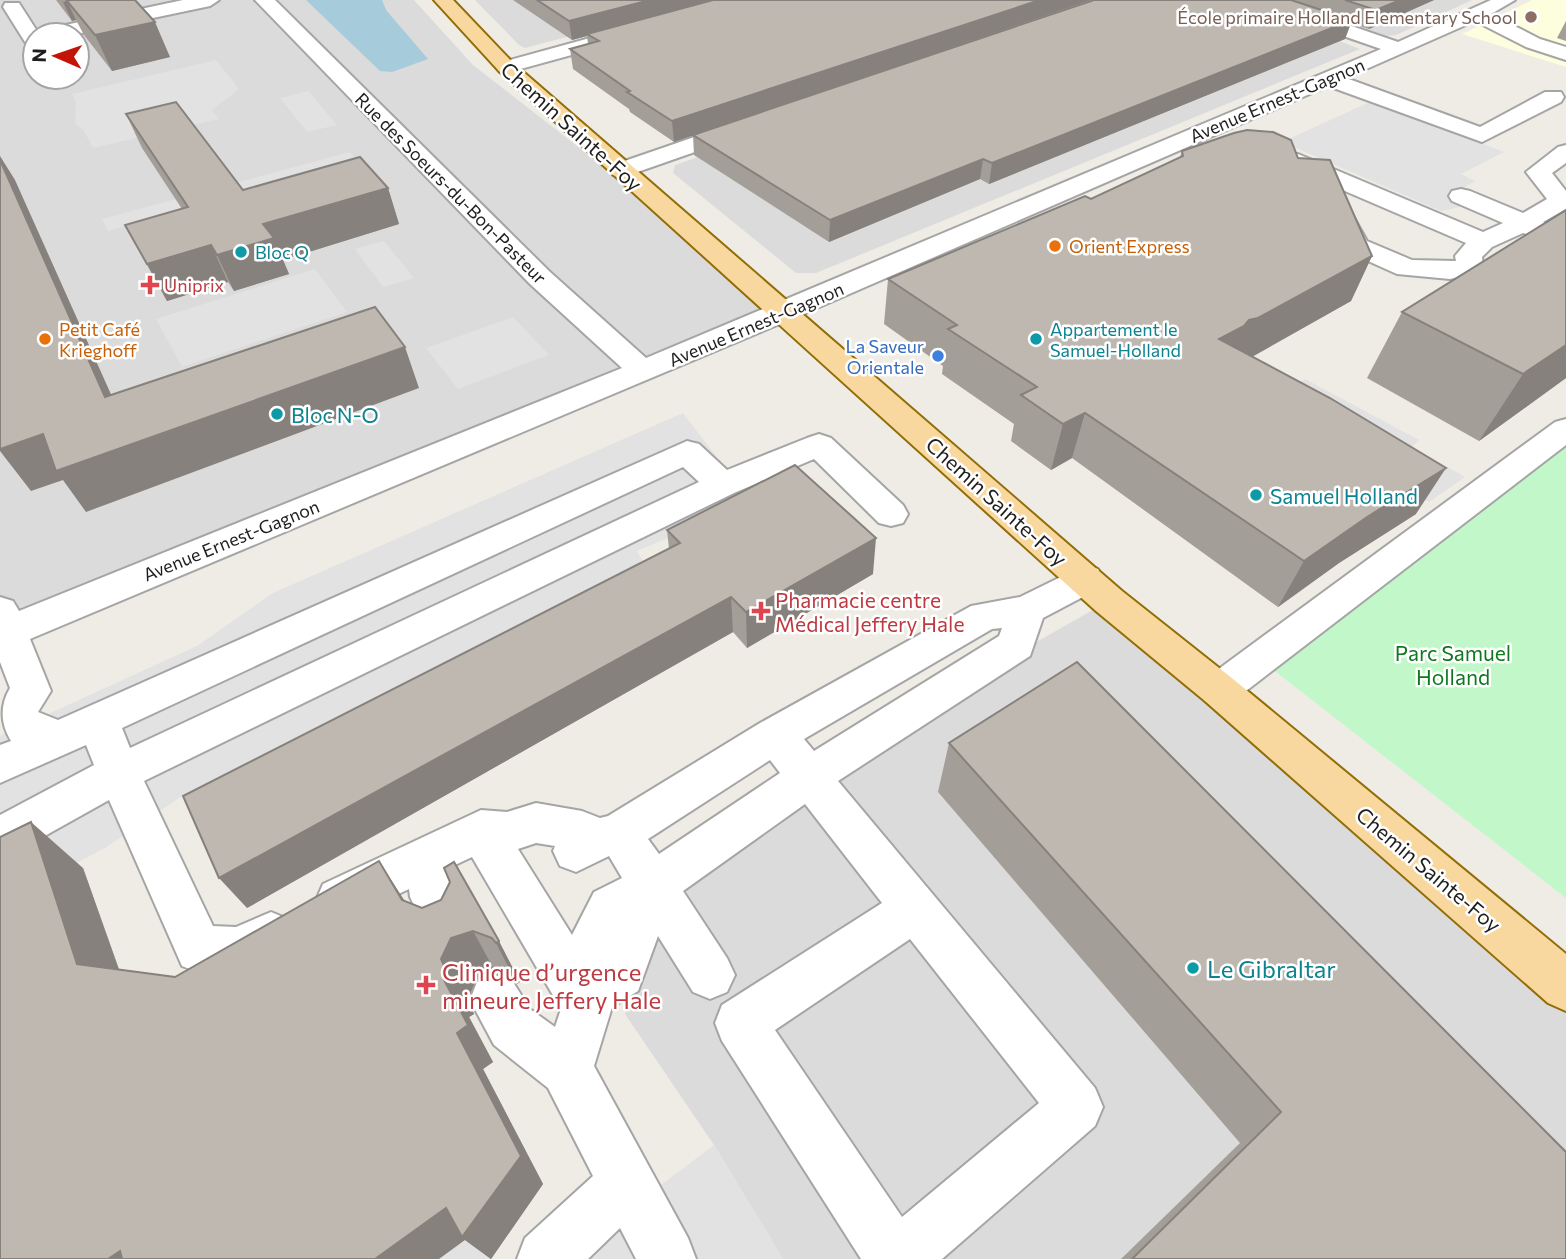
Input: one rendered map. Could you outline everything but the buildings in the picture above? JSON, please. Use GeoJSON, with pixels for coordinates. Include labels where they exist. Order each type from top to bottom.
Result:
{"type":"FeatureCollection","features":[{"type":"Feature","properties":{"kind":"main road","name":"Chemin Sainte-Foy"},"geometry":{"type":"LineString","coordinates":[[443,0],[506,67],[1085,579],[1566,986]]}},
{"type":"Feature","properties":{"kind":"street"},"geometry":{"type":"LineString","coordinates":[[91,25],[210,0]]}},
{"type":"Feature","properties":{"kind":"street","name":"Rue des Soeurs-du-Bon-Pasteur"},"geometry":{"type":"LineString","coordinates":[[264,0],[540,278],[643,371]]}},
{"type":"Feature","properties":{"kind":"street"},"geometry":{"type":"LineString","coordinates":[[1258,0],[1399,49]]}},
{"type":"Feature","properties":{"kind":"street","name":"Avenue Ernest-Gagnon"},"geometry":{"type":"LineString","coordinates":[[2,626],[643,371],[1399,49],[1506,0]]}},
{"type":"Feature","properties":{"kind":"street"},"geometry":{"type":"LineString","coordinates":[[12,7],[24,21]]}},
{"type":"Feature","properties":{"kind":"street"},"geometry":{"type":"LineString","coordinates":[[1476,14],[1533,43],[1566,54]]}},
{"type":"Feature","properties":{"kind":"street"},"geometry":{"type":"LineString","coordinates":[[506,67],[639,30]]}},
{"type":"Feature","properties":{"kind":"street"},"geometry":{"type":"LineString","coordinates":[[11,42],[21,40]]}},
{"type":"Feature","properties":{"kind":"street"},"geometry":{"type":"LineString","coordinates":[[1329,79],[1482,135],[1553,97]]}},
{"type":"Feature","properties":{"kind":"street"},"geometry":{"type":"LineString","coordinates":[[621,170],[756,123]]}},
{"type":"Feature","properties":{"kind":"street"},"geometry":{"type":"LineString","coordinates":[[1207,129],[1235,142]]}},
{"type":"Feature","properties":{"kind":"street"},"geometry":{"type":"LineString","coordinates":[[1475,249],[1266,156],[1339,197],[1443,240],[1475,249],[1561,201],[1538,172],[1566,152]]}},
{"type":"Feature","properties":{"kind":"street"},"geometry":{"type":"LineString","coordinates":[[1339,197],[1340,215],[1357,246],[1407,268],[1450,271],[1470,266],[1475,249]]}},
{"type":"Feature","properties":{"kind":"street"},"geometry":{"type":"LineString","coordinates":[[1460,201],[1491,222],[1522,225],[1566,238]]}},
{"type":"Feature","properties":{"kind":"street"},"geometry":{"type":"LineString","coordinates":[[1219,690],[1455,497],[1566,429]]}},
{"type":"Feature","properties":{"kind":"street"},"geometry":{"type":"LineString","coordinates":[[0,838],[119,773],[722,485],[819,445],[891,514]]}},
{"type":"Feature","properties":{"kind":"street"},"geometry":{"type":"LineString","coordinates":[[0,765],[46,738],[97,719],[687,452],[722,485]]}},
{"type":"Feature","properties":{"kind":"street"},"geometry":{"type":"LineString","coordinates":[[494,831],[520,846],[574,852],[608,836],[775,735],[984,616],[1027,610],[1085,579]]}},
{"type":"Feature","properties":{"kind":"street"},"geometry":{"type":"LineString","coordinates":[[567,1069],[590,999],[621,974],[635,932],[642,892],[810,776],[1016,645],[1027,610]]}},
{"type":"Feature","properties":{"kind":"street"},"geometry":{"type":"LineString","coordinates":[[2,626],[31,691],[16,710],[24,728],[46,738]]}},
{"type":"Feature","properties":{"kind":"street"},"geometry":{"type":"LineString","coordinates":[[97,719],[199,949],[239,951],[429,855],[494,831]]}},
{"type":"Feature","properties":{"kind":"street"},"geometry":{"type":"LineString","coordinates":[[775,735],[810,776],[1076,1107],[896,1259],[740,1023],[916,908]]}},
{"type":"Feature","properties":{"kind":"street"},"geometry":{"type":"LineString","coordinates":[[494,831],[590,999]]}},
{"type":"Feature","properties":{"kind":"street"},"geometry":{"type":"LineString","coordinates":[[608,836],[642,892],[710,975]]}},
{"type":"Feature","properties":{"kind":"street"},"geometry":{"type":"LineString","coordinates":[[429,855],[433,897],[448,925]]}},
{"type":"Feature","properties":{"kind":"street"},"geometry":{"type":"LineString","coordinates":[[495,1000],[512,1027],[567,1069],[667,1259]]}},
{"type":"Feature","properties":{"kind":"street"},"geometry":{"type":"LineString","coordinates":[[546,1259],[627,1183]]}},
{"type":"Feature","properties":{"kind":"shaded area"},"geometry":{"type":"Polygon","coordinates":[[[0,0],[414,0],[473,65],[712,251],[784,312],[0,638],[0,0]]]}},
{"type":"Feature","properties":{"kind":"shaded area"},"geometry":{"type":"Polygon","coordinates":[[[475,0],[707,0],[525,48],[475,0]]]}},
{"type":"Feature","properties":{"kind":"shaded area"},"geometry":{"type":"Polygon","coordinates":[[[1152,0],[1233,0],[1360,49],[816,273],[796,273],[673,173],[675,165],[1152,0]]]}},
{"type":"Feature","properties":{"kind":"shaded area"},"geometry":{"type":"Polygon","coordinates":[[[1282,0],[1472,0],[1396,35],[1387,36],[1282,0]]]}},
{"type":"Feature","properties":{"kind":"shaded area","name":"École primaire Holland Elementary School"},"geometry":{"type":"Polygon","coordinates":[[[1532,0],[1566,0],[1566,67],[1462,34],[1532,0]]]}},
{"type":"Feature","properties":{"kind":"shaded area"},"geometry":{"type":"Polygon","coordinates":[[[216,60],[239,89],[212,110],[219,119],[93,148],[84,131],[75,123],[76,103],[72,94],[216,60]]]}},
{"type":"Feature","properties":{"kind":"shaded area"},"geometry":{"type":"Polygon","coordinates":[[[308,91],[337,125],[307,132],[280,98],[308,91]]]}},
{"type":"Feature","properties":{"kind":"shaded area"},"geometry":{"type":"Polygon","coordinates":[[[1372,101],[1504,152],[1461,174],[1475,181],[1462,189],[1460,207],[1441,211],[1282,142],[1372,101]]]}},
{"type":"Feature","properties":{"kind":"shaded area"},"geometry":{"type":"Polygon","coordinates":[[[350,152],[358,162],[108,231],[102,219],[350,152]]]}},
{"type":"Feature","properties":{"kind":"shaded area"},"geometry":{"type":"Polygon","coordinates":[[[384,241],[414,278],[383,287],[355,249],[384,241]]]}},
{"type":"Feature","properties":{"kind":"shaded area"},"geometry":{"type":"Polygon","coordinates":[[[315,269],[347,312],[182,367],[156,319],[315,269]]]}},
{"type":"Feature","properties":{"kind":"shaded area"},"geometry":{"type":"Polygon","coordinates":[[[513,317],[549,355],[458,389],[426,348],[513,317]]]}},
{"type":"Feature","properties":{"kind":"shaded area"},"geometry":{"type":"Polygon","coordinates":[[[1305,379],[1419,440],[1412,447],[1465,477],[1429,502],[1266,405],[1305,379]]]}},
{"type":"Feature","properties":{"kind":"shaded area"},"geometry":{"type":"Polygon","coordinates":[[[683,413],[752,503],[637,551],[645,565],[188,792],[105,848],[0,903],[0,736],[197,646],[273,593],[683,413]]]}},
{"type":"Feature","properties":{"kind":"shaded area","name":"Le Gibraltar"},"geometry":{"type":"Polygon","coordinates":[[[1109,601],[1566,986],[1566,1259],[783,1259],[714,1145],[625,1014],[647,894],[866,738],[1109,601]]]}},
{"type":"Feature","properties":{"kind":"shaded area"},"geometry":{"type":"Polygon","coordinates":[[[714,1145],[783,1259],[563,1259],[714,1145]]]}},
{"type":"Feature","properties":{"kind":"shaded area"},"geometry":{"type":"Polygon","coordinates":[[[475,1233],[490,1259],[439,1259],[475,1233]]]}},
{"type":"Feature","properties":{"kind":"green space","name":"Parc Samuel Holland"},"geometry":{"type":"Polygon","coordinates":[[[1566,420],[1566,898],[1271,668],[1566,420]]]}},
{"type":"Feature","properties":{"kind":"water"},"geometry":{"type":"Polygon","coordinates":[[[306,0],[382,0],[386,10],[428,59],[392,72],[380,71],[306,0]]]}},
{"type":"Feature","properties":{"kind":"place","name":"École primaire Holland Elementary School"},"geometry":{"type":"Point","coordinates":[1531,17]}},
{"type":"Feature","properties":{"kind":"place","name":"Orient Express"},"geometry":{"type":"Point","coordinates":[1055,246]}},
{"type":"Feature","properties":{"kind":"place","name":"Bloc Q"},"geometry":{"type":"Point","coordinates":[241,252]}},
{"type":"Feature","properties":{"kind":"place","name":"Uniprix"},"geometry":{"type":"Point","coordinates":[150,285]}},
{"type":"Feature","properties":{"kind":"place","name":"Petit Café Krieghoff"},"geometry":{"type":"Point","coordinates":[45,339]}},
{"type":"Feature","properties":{"kind":"place","name":"Appartement le Samuel-Holland"},"geometry":{"type":"Point","coordinates":[1036,339]}},
{"type":"Feature","properties":{"kind":"place","name":"La Saveur Orientale"},"geometry":{"type":"Point","coordinates":[938,356]}},
{"type":"Feature","properties":{"kind":"place","name":"Bloc N-O"},"geometry":{"type":"Point","coordinates":[277,414]}},
{"type":"Feature","properties":{"kind":"place","name":"Samuel Holland"},"geometry":{"type":"Point","coordinates":[1256,495]}},
{"type":"Feature","properties":{"kind":"place","name":"Pharmacie centre Médical Jeffery Hale"},"geometry":{"type":"Point","coordinates":[761,611]}},
{"type":"Feature","properties":{"kind":"place","name":"Le Gibraltar"},"geometry":{"type":"Point","coordinates":[1193,968]}},
{"type":"Feature","properties":{"kind":"place","name":"Clinique d’urgence mineure Jeffery Hale"},"geometry":{"type":"Point","coordinates":[426,985]}}]}
